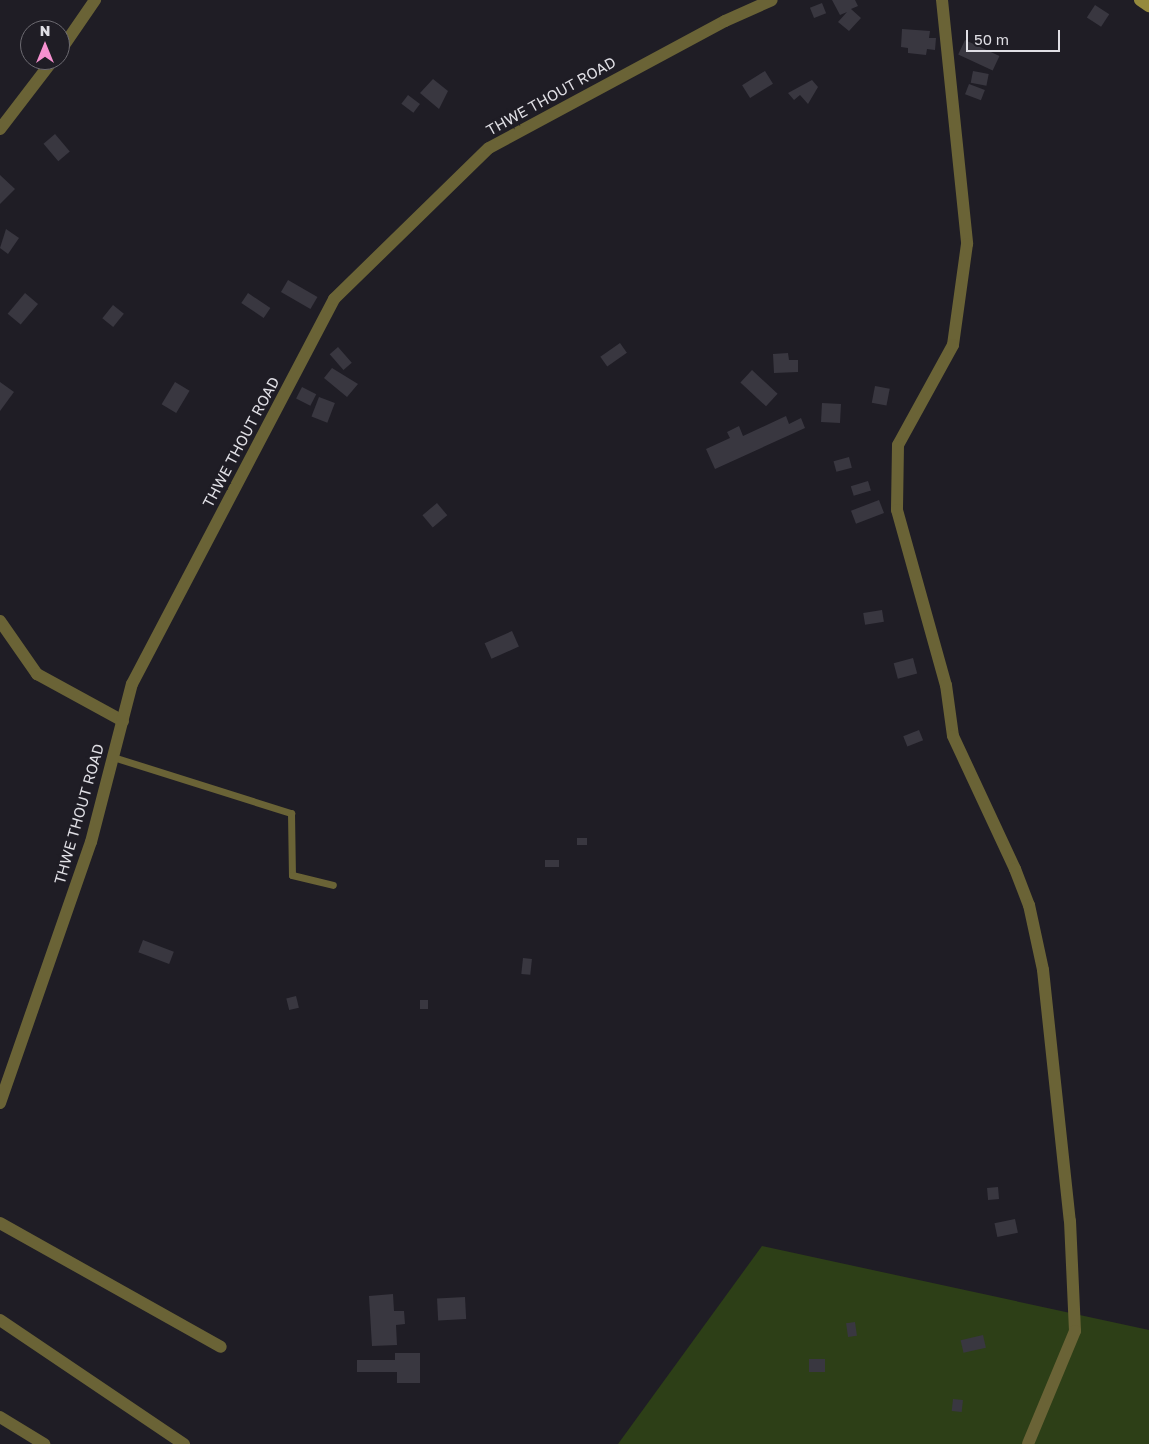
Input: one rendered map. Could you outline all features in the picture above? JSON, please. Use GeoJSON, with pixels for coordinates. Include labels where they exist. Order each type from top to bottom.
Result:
{"type":"FeatureCollection","features":[{"type":"Feature","properties":{"kind":"main road"},"geometry":{"type":"LineString","coordinates":[[1140,0],[1149,6]]}},
{"type":"Feature","properties":{"kind":"street"},"geometry":{"type":"LineString","coordinates":[[70,36],[95,0]]}},
{"type":"Feature","properties":{"kind":"street","name":"THWE THOUT ROAD"},"geometry":{"type":"LineString","coordinates":[[0,1103],[91,842],[132,684],[334,299],[489,148],[725,21],[772,0]]}},
{"type":"Feature","properties":{"kind":"street"},"geometry":{"type":"LineString","coordinates":[[942,0],[967,244],[953,346],[898,445],[896,510],[946,685],[953,736],[1015,869],[1029,905],[1043,970],[1070,1221],[1075,1331],[1028,1444]]}},
{"type":"Feature","properties":{"kind":"street"},"geometry":{"type":"LineString","coordinates":[[0,129],[46,70]]}},
{"type":"Feature","properties":{"kind":"street"},"geometry":{"type":"LineString","coordinates":[[0,621],[37,674],[122,721]]}},
{"type":"Feature","properties":{"kind":"street"},"geometry":{"type":"LineString","coordinates":[[0,1223],[221,1347]]}},
{"type":"Feature","properties":{"kind":"street"},"geometry":{"type":"LineString","coordinates":[[0,1320],[184,1444]]}},
{"type":"Feature","properties":{"kind":"street"},"geometry":{"type":"LineString","coordinates":[[0,1416],[44,1444]]}},
{"type":"Feature","properties":{"kind":"lane"},"geometry":{"type":"LineString","coordinates":[[113,758],[292,813],[292,875],[334,885]]}},
{"type":"Feature","properties":{"kind":"green space"},"geometry":{"type":"Polygon","coordinates":[[[762,1246],[1149,1330],[1149,1444],[618,1444],[762,1246]]]}},
{"type":"Feature","properties":{"kind":"building"},"geometry":{"type":"Polygon","coordinates":[[[832,0],[855,0],[858,6],[851,9],[861,18],[849,31],[838,22],[847,12],[840,15],[832,0]]]}},
{"type":"Feature","properties":{"kind":"building"},"geometry":{"type":"Polygon","coordinates":[[[822,3],[826,13],[814,18],[810,8],[822,3]]]}},
{"type":"Feature","properties":{"kind":"building"},"geometry":{"type":"Polygon","coordinates":[[[1095,5],[1109,14],[1101,27],[1087,18],[1095,5]]]}},
{"type":"Feature","properties":{"kind":"building"},"geometry":{"type":"Polygon","coordinates":[[[902,29],[930,31],[929,38],[936,38],[935,50],[927,49],[926,55],[908,53],[908,48],[901,47],[902,29]]]}},
{"type":"Feature","properties":{"kind":"building"},"geometry":{"type":"Polygon","coordinates":[[[965,40],[999,56],[993,71],[958,55],[965,40]]]}},
{"type":"Feature","properties":{"kind":"building"},"geometry":{"type":"Polygon","coordinates":[[[765,71],[773,84],[750,98],[742,85],[765,71]]]}},
{"type":"Feature","properties":{"kind":"building"},"geometry":{"type":"Polygon","coordinates":[[[973,71],[989,74],[986,86],[971,83],[973,71]]]}},
{"type":"Feature","properties":{"kind":"building"},"geometry":{"type":"Polygon","coordinates":[[[433,79],[448,91],[439,109],[420,93],[433,79]]]}},
{"type":"Feature","properties":{"kind":"building"},"geometry":{"type":"Polygon","coordinates":[[[812,80],[818,87],[808,104],[800,95],[794,100],[788,93],[812,80]]]}},
{"type":"Feature","properties":{"kind":"building"},"geometry":{"type":"Polygon","coordinates":[[[969,84],[985,90],[981,100],[965,94],[969,84]]]}},
{"type":"Feature","properties":{"kind":"building"},"geometry":{"type":"Polygon","coordinates":[[[408,95],[420,104],[413,113],[401,104],[408,95]]]}},
{"type":"Feature","properties":{"kind":"building"},"geometry":{"type":"Polygon","coordinates":[[[55,134],[70,152],[58,161],[44,144],[55,134]]]}},
{"type":"Feature","properties":{"kind":"building"},"geometry":{"type":"Polygon","coordinates":[[[0,175],[15,189],[0,204],[0,175]]]}},
{"type":"Feature","properties":{"kind":"building"},"geometry":{"type":"Polygon","coordinates":[[[6,229],[19,238],[8,254],[0,248],[6,229]]]}},
{"type":"Feature","properties":{"kind":"building"},"geometry":{"type":"Polygon","coordinates":[[[288,280],[317,297],[310,309],[281,292],[288,280]]]}},
{"type":"Feature","properties":{"kind":"building"},"geometry":{"type":"Polygon","coordinates":[[[25,293],[38,304],[21,325],[8,314],[25,293]]]}},
{"type":"Feature","properties":{"kind":"building"},"geometry":{"type":"Polygon","coordinates":[[[248,293],[270,308],[264,318],[241,303],[248,293]]]}},
{"type":"Feature","properties":{"kind":"building"},"geometry":{"type":"Polygon","coordinates":[[[113,305],[124,314],[113,327],[102,318],[113,305]]]}},
{"type":"Feature","properties":{"kind":"building"},"geometry":{"type":"Polygon","coordinates":[[[620,343],[627,353],[607,367],[600,357],[620,343]]]}},
{"type":"Feature","properties":{"kind":"building"},"geometry":{"type":"Polygon","coordinates":[[[338,347],[352,363],[343,370],[330,354],[338,347]]]}},
{"type":"Feature","properties":{"kind":"building"},"geometry":{"type":"Polygon","coordinates":[[[788,353],[789,360],[798,360],[798,372],[774,373],[773,354],[788,353]]]}},
{"type":"Feature","properties":{"kind":"building"},"geometry":{"type":"Polygon","coordinates":[[[332,368],[358,384],[347,397],[324,378],[332,368]]]}},
{"type":"Feature","properties":{"kind":"building"},"geometry":{"type":"Polygon","coordinates":[[[752,370],[778,394],[766,406],[740,382],[752,370]]]}},
{"type":"Feature","properties":{"kind":"building"},"geometry":{"type":"Polygon","coordinates":[[[0,382],[14,392],[0,411],[0,382]]]}},
{"type":"Feature","properties":{"kind":"building"},"geometry":{"type":"Polygon","coordinates":[[[175,382],[190,391],[176,413],[162,404],[175,382]]]}},
{"type":"Feature","properties":{"kind":"building"},"geometry":{"type":"Polygon","coordinates":[[[875,386],[890,389],[886,406],[872,403],[875,386]]]}},
{"type":"Feature","properties":{"kind":"building"},"geometry":{"type":"Polygon","coordinates":[[[302,387],[316,394],[310,406],[296,399],[302,387]]]}},
{"type":"Feature","properties":{"kind":"building"},"geometry":{"type":"Polygon","coordinates":[[[319,397],[335,403],[327,423],[311,417],[319,397]]]}},
{"type":"Feature","properties":{"kind":"building"},"geometry":{"type":"Polygon","coordinates":[[[822,403],[841,404],[840,423],[821,422],[822,403]]]}},
{"type":"Feature","properties":{"kind":"building"},"geometry":{"type":"Polygon","coordinates":[[[786,416],[789,424],[801,418],[805,428],[715,469],[706,449],[730,438],[727,432],[739,426],[743,436],[786,416]]]}},
{"type":"Feature","properties":{"kind":"building"},"geometry":{"type":"Polygon","coordinates":[[[849,457],[852,468],[836,472],[834,461],[849,457]]]}},
{"type":"Feature","properties":{"kind":"building"},"geometry":{"type":"Polygon","coordinates":[[[868,481],[871,491],[854,496],[851,486],[868,481]]]}},
{"type":"Feature","properties":{"kind":"building"},"geometry":{"type":"Polygon","coordinates":[[[879,500],[884,513],[856,524],[851,511],[879,500]]]}},
{"type":"Feature","properties":{"kind":"building"},"geometry":{"type":"Polygon","coordinates":[[[437,503],[447,515],[433,527],[422,515],[437,503]]]}},
{"type":"Feature","properties":{"kind":"building"},"geometry":{"type":"Polygon","coordinates":[[[882,610],[884,622],[865,625],[863,613],[882,610]]]}},
{"type":"Feature","properties":{"kind":"building"},"geometry":{"type":"Polygon","coordinates":[[[512,631],[519,647],[492,659],[485,643],[512,631]]]}},
{"type":"Feature","properties":{"kind":"building"},"geometry":{"type":"Polygon","coordinates":[[[913,658],[917,673],[898,679],[894,663],[913,658]]]}},
{"type":"Feature","properties":{"kind":"building"},"geometry":{"type":"Polygon","coordinates":[[[919,730],[923,740],[907,747],[903,736],[919,730]]]}},
{"type":"Feature","properties":{"kind":"building"},"geometry":{"type":"Polygon","coordinates":[[[577,838],[587,838],[587,845],[577,845],[577,838]]]}},
{"type":"Feature","properties":{"kind":"building"},"geometry":{"type":"Polygon","coordinates":[[[545,860],[559,860],[559,867],[545,867],[545,860]]]}},
{"type":"Feature","properties":{"kind":"building"},"geometry":{"type":"Polygon","coordinates":[[[143,940],[174,952],[169,964],[138,952],[143,940]]]}},
{"type":"Feature","properties":{"kind":"building"},"geometry":{"type":"Polygon","coordinates":[[[523,958],[532,959],[530,975],[521,974],[523,958]]]}},
{"type":"Feature","properties":{"kind":"building"},"geometry":{"type":"Polygon","coordinates":[[[296,996],[299,1008],[289,1010],[286,998],[296,996]]]}},
{"type":"Feature","properties":{"kind":"building"},"geometry":{"type":"Polygon","coordinates":[[[420,1000],[428,1000],[428,1009],[420,1009],[420,1000]]]}},
{"type":"Feature","properties":{"kind":"building"},"geometry":{"type":"Polygon","coordinates":[[[998,1187],[999,1199],[988,1200],[987,1188],[998,1187]]]}},
{"type":"Feature","properties":{"kind":"building"},"geometry":{"type":"Polygon","coordinates":[[[1015,1219],[1018,1233],[997,1237],[994,1223],[1015,1219]]]}},
{"type":"Feature","properties":{"kind":"building"},"geometry":{"type":"Polygon","coordinates":[[[393,1294],[394,1311],[404,1311],[405,1324],[396,1325],[397,1345],[372,1346],[369,1296],[393,1294]]]}},
{"type":"Feature","properties":{"kind":"building"},"geometry":{"type":"Polygon","coordinates":[[[465,1297],[466,1319],[438,1320],[437,1298],[465,1297]]]}},
{"type":"Feature","properties":{"kind":"building"},"geometry":{"type":"Polygon","coordinates":[[[855,1322],[857,1336],[848,1337],[846,1323],[855,1322]]]}},
{"type":"Feature","properties":{"kind":"building"},"geometry":{"type":"Polygon","coordinates":[[[983,1335],[986,1348],[964,1353],[961,1340],[983,1335]]]}},
{"type":"Feature","properties":{"kind":"building"},"geometry":{"type":"Polygon","coordinates":[[[395,1353],[420,1353],[420,1383],[397,1383],[397,1372],[357,1372],[357,1360],[395,1360],[395,1353]]]}},
{"type":"Feature","properties":{"kind":"building"},"geometry":{"type":"Polygon","coordinates":[[[809,1359],[825,1359],[825,1372],[809,1372],[809,1359]]]}},
{"type":"Feature","properties":{"kind":"building"},"geometry":{"type":"Polygon","coordinates":[[[953,1399],[963,1400],[962,1412],[952,1411],[953,1399]]]}}]}
